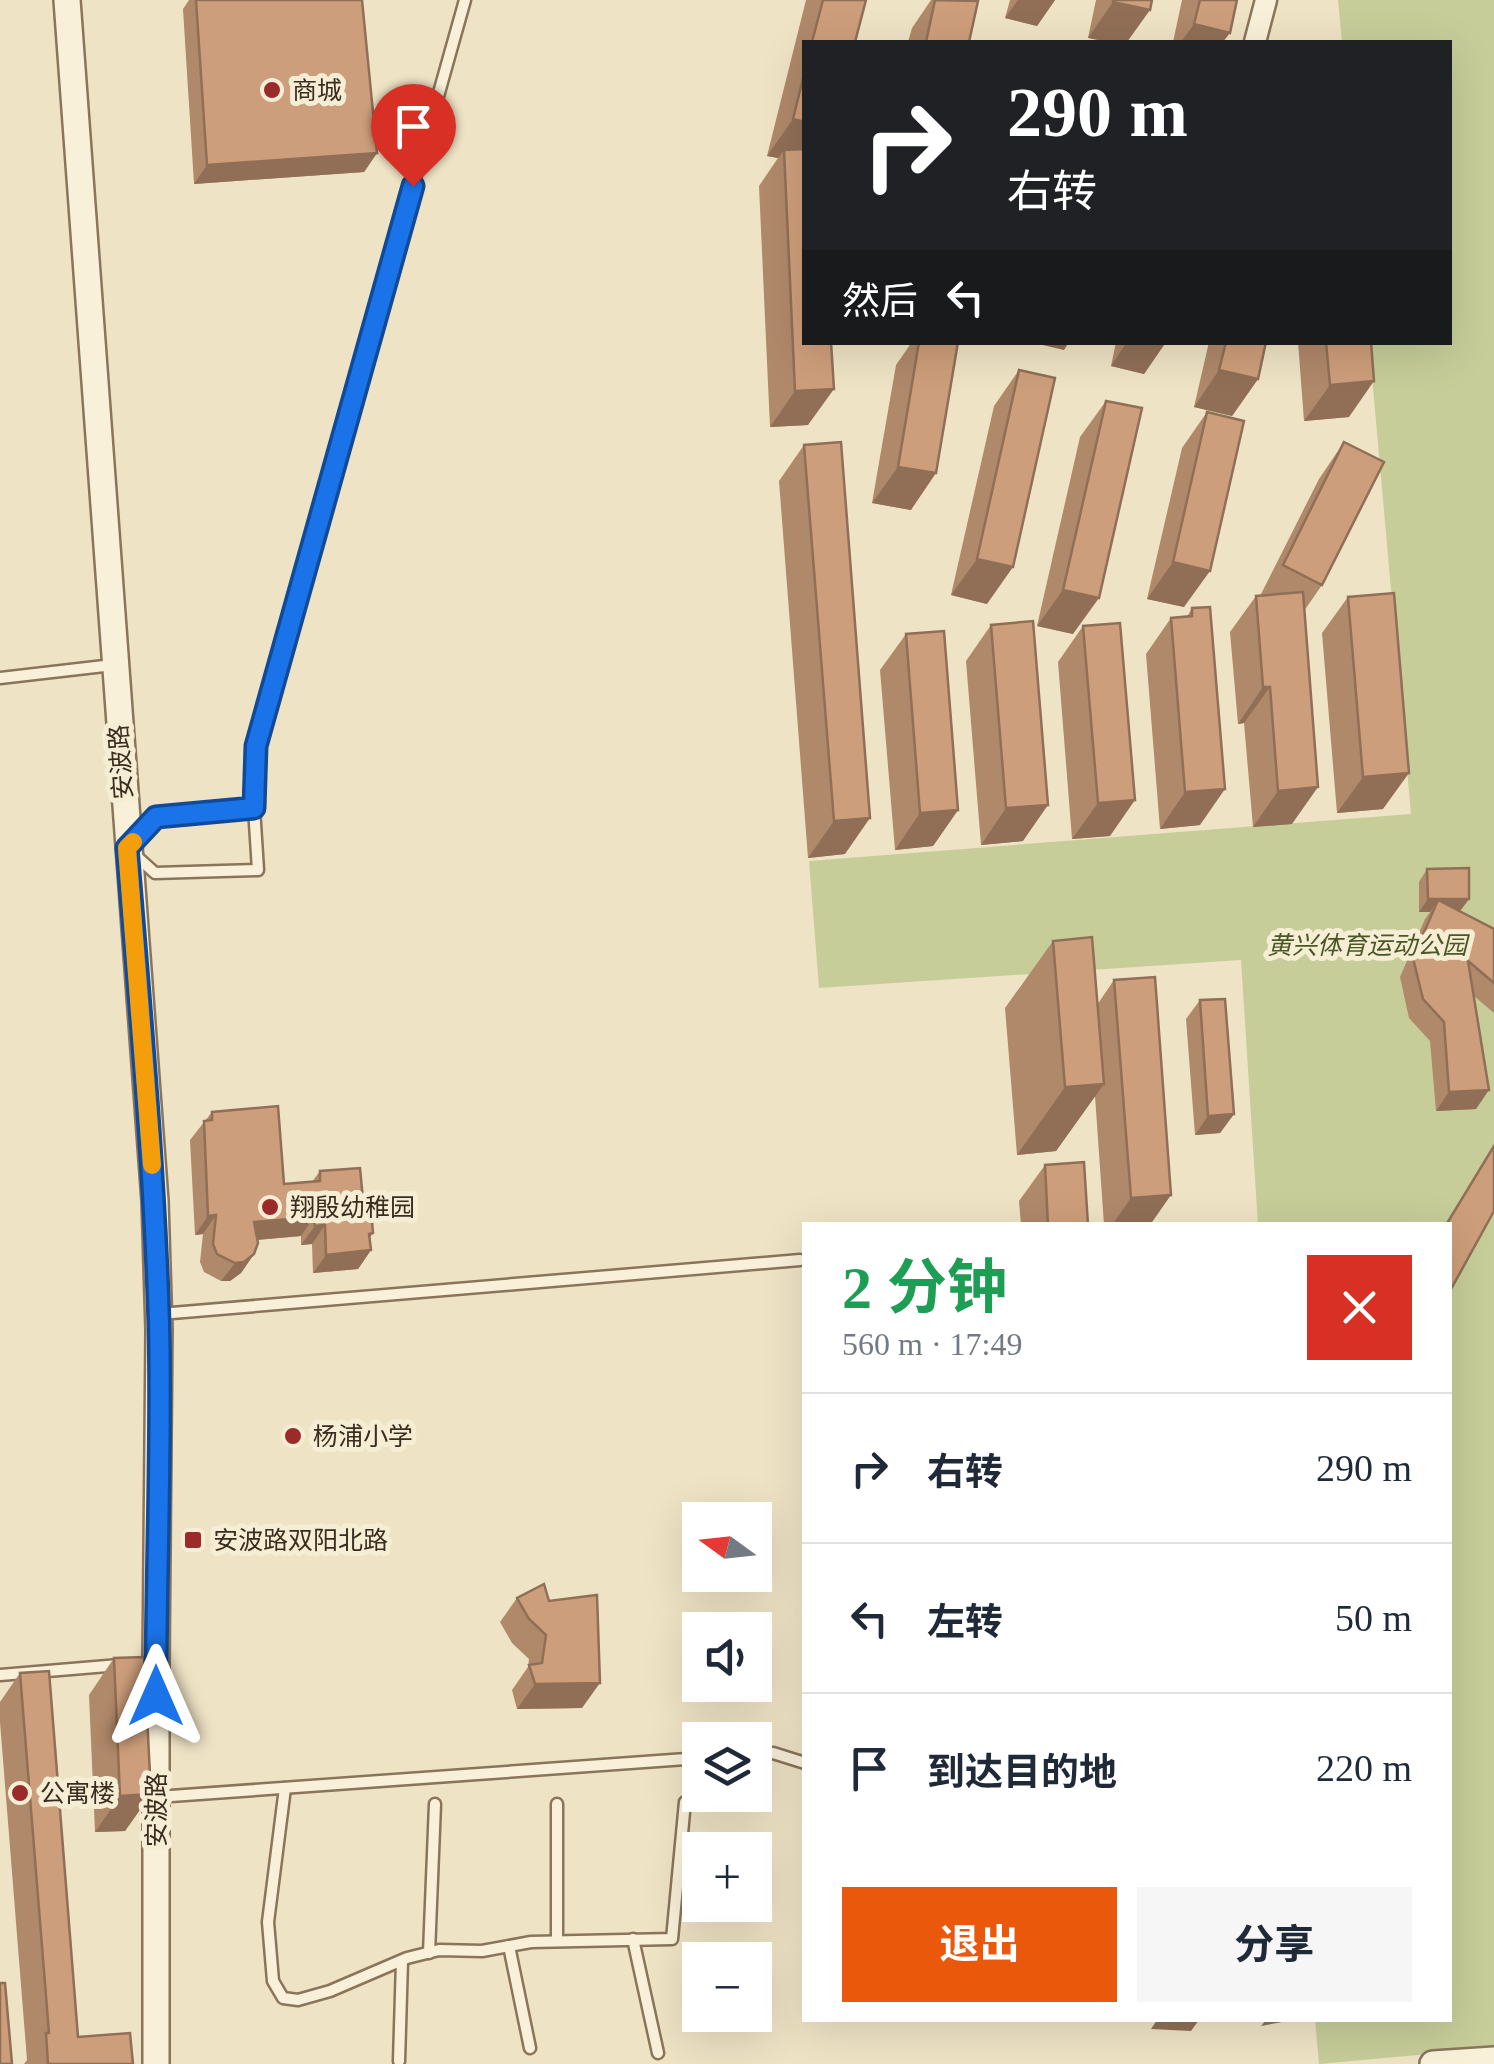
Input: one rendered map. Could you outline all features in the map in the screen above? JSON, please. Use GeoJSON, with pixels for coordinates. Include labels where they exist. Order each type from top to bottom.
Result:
{"type":"FeatureCollection","features":[{"type":"Feature","properties":{"kind":"street","name":"安波路"},"geometry":{"type":"LineString","coordinates":[[67,0],[154,1201],[158,1314],[156,2064]]}},
{"type":"Feature","properties":{"kind":"street"},"geometry":{"type":"LineString","coordinates":[[1256,40],[1266,0]]}},
{"type":"Feature","properties":{"kind":"street"},"geometry":{"type":"LineString","coordinates":[[1433,2064],[1494,2060]]}},
{"type":"Feature","properties":{"kind":"lane"},"geometry":{"type":"LineString","coordinates":[[254,808],[156,817],[127,848],[156,873],[258,870],[256,746],[465,0]]}},
{"type":"Feature","properties":{"kind":"lane"},"geometry":{"type":"LineString","coordinates":[[0,678],[114,665]]}},
{"type":"Feature","properties":{"kind":"lane"},"geometry":{"type":"LineString","coordinates":[[158,1314],[800,1260]]}},
{"type":"Feature","properties":{"kind":"lane"},"geometry":{"type":"LineString","coordinates":[[0,1675],[156,1662]]}},
{"type":"Feature","properties":{"kind":"lane"},"geometry":{"type":"LineString","coordinates":[[772,1753],[802,1762]]}},
{"type":"Feature","properties":{"kind":"lane"},"geometry":{"type":"LineString","coordinates":[[156,1797],[682,1759]]}},
{"type":"Feature","properties":{"kind":"lane"},"geometry":{"type":"LineString","coordinates":[[286,1788],[268,1922],[272,1981],[283,1998],[298,2000],[439,1950],[482,1952],[531,1942],[672,1939],[684,1812]]}},
{"type":"Feature","properties":{"kind":"lane"},"geometry":{"type":"LineString","coordinates":[[428,1952],[436,1804]]}},
{"type":"Feature","properties":{"kind":"lane"},"geometry":{"type":"LineString","coordinates":[[557,1941],[558,1804]]}},
{"type":"Feature","properties":{"kind":"lane"},"geometry":{"type":"LineString","coordinates":[[633,1940],[658,2053]]}},
{"type":"Feature","properties":{"kind":"lane"},"geometry":{"type":"LineString","coordinates":[[509,1946],[530,2048]]}},
{"type":"Feature","properties":{"kind":"lane"},"geometry":{"type":"LineString","coordinates":[[399,2061],[402,1961]]}},
{"type":"Feature","properties":{"kind":"green space","name":"黄兴体育运动公园"},"geometry":{"type":"Polygon","coordinates":[[[1338,0],[1494,0],[1494,2048],[1319,2064],[1315,2022],[1452,2022],[1452,1222],[1258,1222],[1241,960],[819,988],[809,861],[1411,814],[1369,345],[1452,345],[1452,40],[1342,40],[1338,0]]]}},
{"type":"Feature","properties":{"kind":"building","name":"商城"},"geometry":{"type":"Polygon","coordinates":[[[196,0],[362,0],[377,153],[207,165],[196,0]]]}},
{"type":"Feature","properties":{"kind":"building"},"geometry":{"type":"Polygon","coordinates":[[[823,0],[866,0],[856,40],[813,40],[823,0]]]}},
{"type":"Feature","properties":{"kind":"building"},"geometry":{"type":"Polygon","coordinates":[[[935,0],[978,1],[969,40],[926,40],[935,0]]]}},
{"type":"Feature","properties":{"kind":"building"},"geometry":{"type":"Polygon","coordinates":[[[1113,0],[1152,0],[1150,10],[1113,0]]]}},
{"type":"Feature","properties":{"kind":"building"},"geometry":{"type":"Polygon","coordinates":[[[1200,0],[1237,0],[1230,33],[1194,24],[1200,0]]]}},
{"type":"Feature","properties":{"kind":"building"},"geometry":{"type":"Polygon","coordinates":[[[802,82],[802,121],[793,119],[802,82]]]}},
{"type":"Feature","properties":{"kind":"building"},"geometry":{"type":"Polygon","coordinates":[[[802,149],[802,345],[831,345],[834,389],[795,391],[784,150],[802,149]]]}},
{"type":"Feature","properties":{"kind":"building"},"geometry":{"type":"Polygon","coordinates":[[[918,345],[957,345],[936,473],[898,467],[918,345]]]}},
{"type":"Feature","properties":{"kind":"building"},"geometry":{"type":"Polygon","coordinates":[[[1225,345],[1265,345],[1258,379],[1219,370],[1225,345]]]}},
{"type":"Feature","properties":{"kind":"building"},"geometry":{"type":"Polygon","coordinates":[[[1326,345],[1371,345],[1374,381],[1330,385],[1326,345]]]}},
{"type":"Feature","properties":{"kind":"building"},"geometry":{"type":"Polygon","coordinates":[[[1019,370],[1055,378],[1013,567],[977,559],[1019,370]]]}},
{"type":"Feature","properties":{"kind":"building"},"geometry":{"type":"Polygon","coordinates":[[[1106,401],[1142,408],[1099,598],[1063,590],[1106,401]]]}},
{"type":"Feature","properties":{"kind":"building"},"geometry":{"type":"Polygon","coordinates":[[[1207,412],[1244,421],[1210,571],[1173,562],[1207,412]]]}},
{"type":"Feature","properties":{"kind":"building"},"geometry":{"type":"Polygon","coordinates":[[[841,442],[870,818],[834,821],[804,445],[841,442]]]}},
{"type":"Feature","properties":{"kind":"building"},"geometry":{"type":"Polygon","coordinates":[[[1344,442],[1384,462],[1322,585],[1283,565],[1344,442]]]}},
{"type":"Feature","properties":{"kind":"building"},"geometry":{"type":"Polygon","coordinates":[[[1303,592],[1318,787],[1278,791],[1270,687],[1263,687],[1256,596],[1303,592]]]}},
{"type":"Feature","properties":{"kind":"building"},"geometry":{"type":"Polygon","coordinates":[[[1394,593],[1409,773],[1363,777],[1348,597],[1394,593]]]}},
{"type":"Feature","properties":{"kind":"building"},"geometry":{"type":"Polygon","coordinates":[[[1210,607],[1225,789],[1185,792],[1171,618],[1192,616],[1192,608],[1210,607]]]}},
{"type":"Feature","properties":{"kind":"building"},"geometry":{"type":"Polygon","coordinates":[[[1033,621],[1048,805],[1006,808],[991,625],[1033,621]]]}},
{"type":"Feature","properties":{"kind":"building"},"geometry":{"type":"Polygon","coordinates":[[[1120,623],[1135,800],[1098,803],[1083,626],[1120,623]]]}},
{"type":"Feature","properties":{"kind":"building"},"geometry":{"type":"Polygon","coordinates":[[[944,631],[958,810],[920,813],[906,634],[944,631]]]}},
{"type":"Feature","properties":{"kind":"building"},"geometry":{"type":"Polygon","coordinates":[[[1469,868],[1469,899],[1428,899],[1427,869],[1469,868]]]}},
{"type":"Feature","properties":{"kind":"building"},"geometry":{"type":"Polygon","coordinates":[[[1438,900],[1494,929],[1494,983],[1468,961],[1489,1090],[1449,1092],[1444,1022],[1423,999],[1413,958],[1438,900]]]}},
{"type":"Feature","properties":{"kind":"building"},"geometry":{"type":"Polygon","coordinates":[[[1092,937],[1104,1084],[1065,1087],[1053,941],[1092,937]]]}},
{"type":"Feature","properties":{"kind":"building"},"geometry":{"type":"Polygon","coordinates":[[[1155,977],[1171,1195],[1131,1198],[1114,980],[1155,977]]]}},
{"type":"Feature","properties":{"kind":"building"},"geometry":{"type":"Polygon","coordinates":[[[1225,999],[1234,1114],[1208,1116],[1200,1000],[1225,999]]]}},
{"type":"Feature","properties":{"kind":"building"},"geometry":{"type":"Polygon","coordinates":[[[278,1106],[284,1184],[320,1181],[320,1171],[360,1168],[364,1210],[371,1209],[371,1250],[326,1255],[325,1225],[315,1226],[314,1217],[254,1222],[258,1243],[254,1254],[244,1262],[235,1263],[217,1254],[213,1244],[216,1215],[208,1216],[204,1121],[212,1120],[212,1112],[278,1106]]]}},
{"type":"Feature","properties":{"kind":"building"},"geometry":{"type":"Polygon","coordinates":[[[1494,1146],[1494,1211],[1452,1287],[1452,1222],[1448,1222],[1494,1146]]]}},
{"type":"Feature","properties":{"kind":"building"},"geometry":{"type":"Polygon","coordinates":[[[1084,1162],[1088,1222],[1048,1222],[1045,1165],[1084,1162]]]}},
{"type":"Feature","properties":{"kind":"building"},"geometry":{"type":"Polygon","coordinates":[[[544,1584],[549,1601],[597,1595],[600,1683],[535,1684],[529,1665],[542,1663],[546,1635],[529,1619],[517,1598],[544,1584]]]}},
{"type":"Feature","properties":{"kind":"building"},"geometry":{"type":"Polygon","coordinates":[[[144,1657],[151,1794],[120,1796],[114,1658],[144,1657]]]}},
{"type":"Feature","properties":{"kind":"building"},"geometry":{"type":"Polygon","coordinates":[[[49,1671],[78,2037],[130,2033],[133,2064],[48,2064],[49,2033],[20,1673],[49,1671]]]}},
{"type":"Feature","properties":{"kind":"building"},"geometry":{"type":"Polygon","coordinates":[[[0,1983],[5,1983],[12,2064],[0,2064],[0,1983]]]}},
{"type":"Feature","properties":{"kind":"slow traffic"},"geometry":{"type":"LineString","coordinates":[[133,842],[127,848],[152,1165]]}},
{"type":"Feature","properties":{"kind":"place","name":"商城"},"geometry":{"type":"Point","coordinates":[272,90]}},
{"type":"Feature","properties":{"kind":"place","name":"翔殷幼稚园"},"geometry":{"type":"Point","coordinates":[270,1207]}},
{"type":"Feature","properties":{"kind":"place","name":"杨浦小学"},"geometry":{"type":"Point","coordinates":[293,1436]}},
{"type":"Feature","properties":{"kind":"place","name":"安波路双阳北路"},"geometry":{"type":"Point","coordinates":[193,1540]}},
{"type":"Feature","properties":{"kind":"place","name":"公寓楼"},"geometry":{"type":"Point","coordinates":[20,1793]}},
{"type":"Feature","properties":{"kind":"route"},"geometry":{"type":"LineString","coordinates":[[156,1696],[157,1276],[127,848],[156,817],[254,808],[256,746],[413,186]]}}]}
